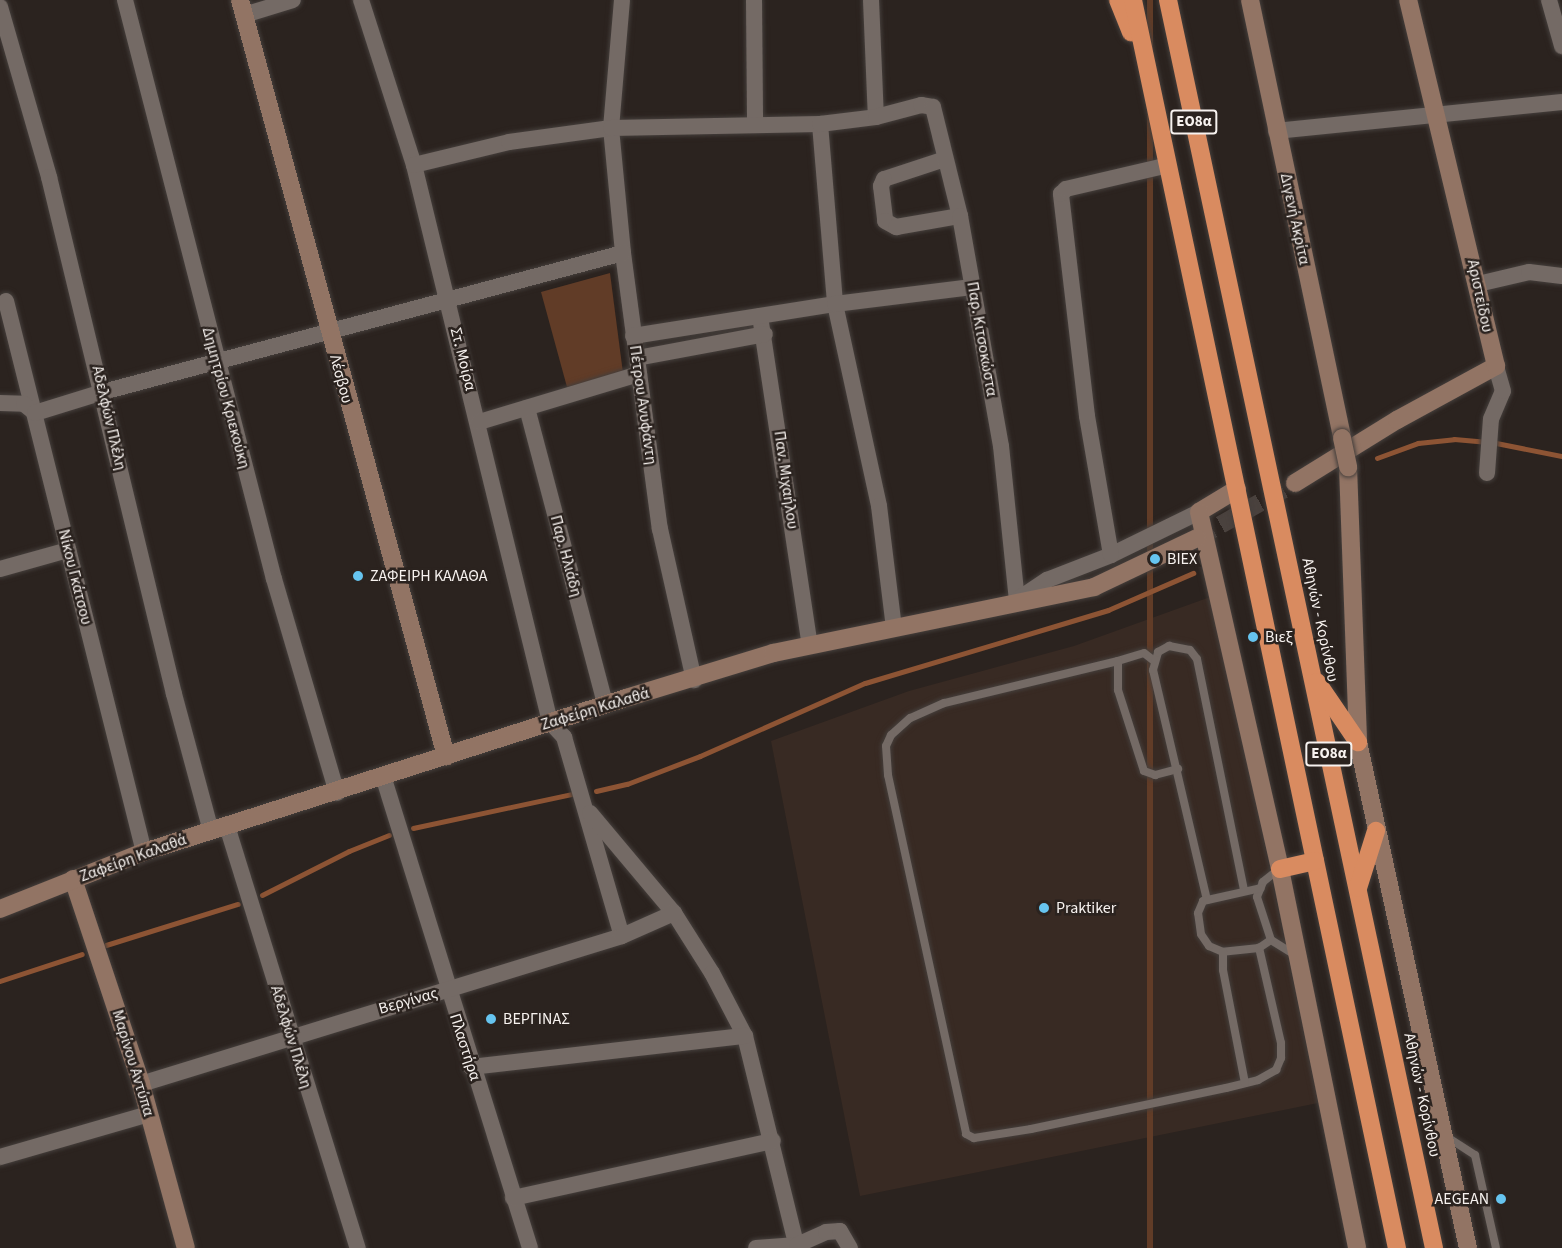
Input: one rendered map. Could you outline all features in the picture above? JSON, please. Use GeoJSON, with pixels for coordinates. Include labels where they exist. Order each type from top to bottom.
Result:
{"type":"FeatureCollection","features":[{"type":"Feature","properties":{"kind":"highway"},"geometry":{"type":"LineString","coordinates":[[1118,0],[1150,79]]}},
{"type":"Feature","properties":{"kind":"highway","name":"ΕΟ8α"},"geometry":{"type":"LineString","coordinates":[[1133,0],[1397,1248]]}},
{"type":"Feature","properties":{"kind":"highway","name":"Αθηνών - Κορίνθου"},"geometry":{"type":"LineString","coordinates":[[1168,0],[1434,1248]]}},
{"type":"Feature","properties":{"kind":"highway"},"geometry":{"type":"LineString","coordinates":[[1178,0],[1178,47]]}},
{"type":"Feature","properties":{"kind":"highway"},"geometry":{"type":"LineString","coordinates":[[1312,675],[1358,742]]}},
{"type":"Feature","properties":{"kind":"highway"},"geometry":{"type":"LineString","coordinates":[[1358,890],[1376,831]]}},
{"type":"Feature","properties":{"kind":"highway"},"geometry":{"type":"LineString","coordinates":[[1280,869],[1315,861]]}},
{"type":"Feature","properties":{"kind":"street","name":"Δημητρίου Κριεκούκη"},"geometry":{"type":"LineString","coordinates":[[125,0],[217,364],[337,793]]}},
{"type":"Feature","properties":{"kind":"street"},"geometry":{"type":"LineString","coordinates":[[242,7],[293,0]]}},
{"type":"Feature","properties":{"kind":"street","name":"Στ. Μοίρα"},"geometry":{"type":"LineString","coordinates":[[361,0],[414,165],[479,422],[550,722]]}},
{"type":"Feature","properties":{"kind":"street","name":"Πέτρου Ανυφάντη"},"geometry":{"type":"LineString","coordinates":[[621,0],[611,128],[623,253],[660,529],[694,680]]}},
{"type":"Feature","properties":{"kind":"street"},"geometry":{"type":"LineString","coordinates":[[754,0],[755,125]]}},
{"type":"Feature","properties":{"kind":"street"},"geometry":{"type":"LineString","coordinates":[[414,165],[509,142],[611,128],[820,124],[876,117],[871,0]]}},
{"type":"Feature","properties":{"kind":"street","name":"Διγενή Ακρίτα"},"geometry":{"type":"LineString","coordinates":[[1250,0],[1348,467],[1358,742],[1468,1248]]}},
{"type":"Feature","properties":{"kind":"street","name":"Αριστείδου"},"geometry":{"type":"LineString","coordinates":[[1408,0],[1438,113],[1496,366]]}},
{"type":"Feature","properties":{"kind":"street"},"geometry":{"type":"LineString","coordinates":[[1549,0],[1562,46]]}},
{"type":"Feature","properties":{"kind":"street","name":"Αδελφών Πλέλη"},"geometry":{"type":"LineString","coordinates":[[0,7],[103,392],[174,694],[290,1035],[358,1248]]}},
{"type":"Feature","properties":{"kind":"street","name":"Λέσβου"},"geometry":{"type":"LineString","coordinates":[[242,7],[329,334],[446,756]]}},
{"type":"Feature","properties":{"kind":"street"},"geometry":{"type":"LineString","coordinates":[[1276,131],[1562,102]]}},
{"type":"Feature","properties":{"kind":"street","name":"Παρ. Κιτσοκώστα"},"geometry":{"type":"LineString","coordinates":[[876,117],[907,109],[933,107],[960,216],[1001,446],[1017,600]]}},
{"type":"Feature","properties":{"kind":"street"},"geometry":{"type":"LineString","coordinates":[[820,124],[835,304],[879,506],[894,628]]}},
{"type":"Feature","properties":{"kind":"street"},"geometry":{"type":"LineString","coordinates":[[945,159],[884,179],[881,186],[885,220],[896,227],[960,216]]}},
{"type":"Feature","properties":{"kind":"street"},"geometry":{"type":"LineString","coordinates":[[1111,555],[1087,416],[1061,194],[1066,189],[1168,165]]}},
{"type":"Feature","properties":{"kind":"street"},"geometry":{"type":"LineString","coordinates":[[0,403],[24,404],[35,413],[103,392],[449,303],[623,253]]}},
{"type":"Feature","properties":{"kind":"street"},"geometry":{"type":"LineString","coordinates":[[1478,284],[1529,272],[1562,276]]}},
{"type":"Feature","properties":{"kind":"street"},"geometry":{"type":"LineString","coordinates":[[633,336],[835,304],[972,287]]}},
{"type":"Feature","properties":{"kind":"street","name":"Νίκου Γκάτσου"},"geometry":{"type":"LineString","coordinates":[[6,301],[144,852]]}},
{"type":"Feature","properties":{"kind":"street","name":"Παν. Μιχαήλου"},"geometry":{"type":"LineString","coordinates":[[760,316],[765,334],[810,645]]}},
{"type":"Feature","properties":{"kind":"street"},"geometry":{"type":"LineString","coordinates":[[479,422],[527,408],[638,366],[765,334]]}},
{"type":"Feature","properties":{"kind":"street"},"geometry":{"type":"LineString","coordinates":[[1295,483],[1397,420],[1496,366],[1503,391],[1490,428],[1487,464]]}},
{"type":"Feature","properties":{"kind":"street","name":"Παρ. Ηλιάδη"},"geometry":{"type":"LineString","coordinates":[[527,408],[605,704]]}},
{"type":"Feature","properties":{"kind":"street"},"geometry":{"type":"LineString","coordinates":[[1017,600],[1047,580],[1111,555],[1199,512],[1236,489]]}},
{"type":"Feature","properties":{"kind":"street"},"geometry":{"type":"LineString","coordinates":[[1199,512],[1280,869],[1357,1248]]}},
{"type":"Feature","properties":{"kind":"street","name":"Ζαφείρη Καλαθά"},"geometry":{"type":"LineString","coordinates":[[0,909],[144,852],[337,793],[605,704],[810,645],[1017,600],[1094,587],[1197,538]]}},
{"type":"Feature","properties":{"kind":"street"},"geometry":{"type":"LineString","coordinates":[[0,568],[68,550]]}},
{"type":"Feature","properties":{"kind":"street"},"geometry":{"type":"LineString","coordinates":[[550,722],[564,737],[622,936]]}},
{"type":"Feature","properties":{"kind":"street","name":"Πλαστήρα"},"geometry":{"type":"LineString","coordinates":[[383,776],[447,990],[530,1248]]}},
{"type":"Feature","properties":{"kind":"street"},"geometry":{"type":"LineString","coordinates":[[586,809],[674,913],[712,973],[745,1036],[773,1141],[797,1247]]}},
{"type":"Feature","properties":{"kind":"street","name":"Μαρίνου Αντύπα"},"geometry":{"type":"LineString","coordinates":[[74,879],[141,1084],[186,1248]]}},
{"type":"Feature","properties":{"kind":"street","name":"Βεργίνας"},"geometry":{"type":"LineString","coordinates":[[141,1084],[290,1035],[622,936],[674,913]]}},
{"type":"Feature","properties":{"kind":"street"},"geometry":{"type":"LineString","coordinates":[[471,1067],[745,1036]]}},
{"type":"Feature","properties":{"kind":"street"},"geometry":{"type":"LineString","coordinates":[[0,1157],[149,1114]]}},
{"type":"Feature","properties":{"kind":"street"},"geometry":{"type":"LineString","coordinates":[[513,1198],[773,1141]]}},
{"type":"Feature","properties":{"kind":"street"},"geometry":{"type":"LineString","coordinates":[[756,1248],[797,1247],[826,1232],[840,1231],[850,1248]]}},
{"type":"Feature","properties":{"kind":"lane"},"geometry":{"type":"LineString","coordinates":[[1153,660],[1158,652],[1169,646],[1190,650],[1197,659],[1244,890]]}},
{"type":"Feature","properties":{"kind":"lane"},"geometry":{"type":"LineString","coordinates":[[1207,900],[1153,660],[1144,653],[944,703],[909,718],[891,735],[886,746],[888,775],[966,1134],[974,1138],[1031,1129],[1245,1083],[1276,1070],[1281,1058],[1259,948]]}},
{"type":"Feature","properties":{"kind":"lane"},"geometry":{"type":"LineString","coordinates":[[1118,661],[1118,690],[1144,771],[1155,775],[1178,769]]}},
{"type":"Feature","properties":{"kind":"lane"},"geometry":{"type":"LineString","coordinates":[[1280,869],[1261,888],[1257,897],[1271,940],[1298,957]]}},
{"type":"Feature","properties":{"kind":"lane"},"geometry":{"type":"LineString","coordinates":[[1261,888],[1207,900],[1198,913],[1201,934],[1209,946],[1223,952],[1259,948],[1271,940]]}},
{"type":"Feature","properties":{"kind":"lane"},"geometry":{"type":"LineString","coordinates":[[1223,952],[1223,970],[1245,1083]]}},
{"type":"Feature","properties":{"kind":"lane"},"geometry":{"type":"LineString","coordinates":[[1442,1134],[1475,1155],[1496,1248]]}},
{"type":"Feature","properties":{"kind":"shaded area"},"geometry":{"type":"Polygon","coordinates":[[[1147,0],[1153,0],[1153,1248],[1147,1248],[1147,0]]]}},
{"type":"Feature","properties":{"kind":"shaded area"},"geometry":{"type":"Polygon","coordinates":[[[610,273],[623,373],[567,387],[541,292],[610,273]]]}},
{"type":"Feature","properties":{"kind":"shaded area"},"geometry":{"type":"Polygon","coordinates":[[[1213,596],[1318,1103],[860,1196],[771,741],[909,691],[1074,646],[1213,596]]]}},
{"type":"Feature","properties":{"kind":"waterway"},"geometry":{"type":"LineString","coordinates":[[1377,458],[1418,443],[1454,439],[1491,442],[1562,456]]}},
{"type":"Feature","properties":{"kind":"waterway"},"geometry":{"type":"LineString","coordinates":[[596,791],[627,784],[700,756],[865,683],[1108,610],[1193,573]]}},
{"type":"Feature","properties":{"kind":"waterway"},"geometry":{"type":"LineString","coordinates":[[413,828],[572,794]]}},
{"type":"Feature","properties":{"kind":"waterway"},"geometry":{"type":"LineString","coordinates":[[262,895],[349,851],[389,835]]}},
{"type":"Feature","properties":{"kind":"waterway"},"geometry":{"type":"LineString","coordinates":[[106,945],[238,904]]}},
{"type":"Feature","properties":{"kind":"waterway"},"geometry":{"type":"LineString","coordinates":[[0,981],[82,954]]}},
{"type":"Feature","properties":{"kind":"tunnel"},"geometry":{"type":"LineString","coordinates":[[1197,538],[1295,483]]}},
{"type":"Feature","properties":{"kind":"place","name":"ΒΙΕΧ"},"geometry":{"type":"Point","coordinates":[1155,559]}},
{"type":"Feature","properties":{"kind":"place","name":"ΖΑΦΕΙΡΗ ΚΑΛΑΘΑ"},"geometry":{"type":"Point","coordinates":[358,576]}},
{"type":"Feature","properties":{"kind":"place","name":"Βιεξ"},"geometry":{"type":"Point","coordinates":[1253,637]}},
{"type":"Feature","properties":{"kind":"place","name":"Praktiker"},"geometry":{"type":"Point","coordinates":[1044,908]}},
{"type":"Feature","properties":{"kind":"place","name":"ΒΕΡΓΙΝΑΣ"},"geometry":{"type":"Point","coordinates":[491,1019]}},
{"type":"Feature","properties":{"kind":"place","name":"AEGEAN"},"geometry":{"type":"Point","coordinates":[1501,1199]}}]}
